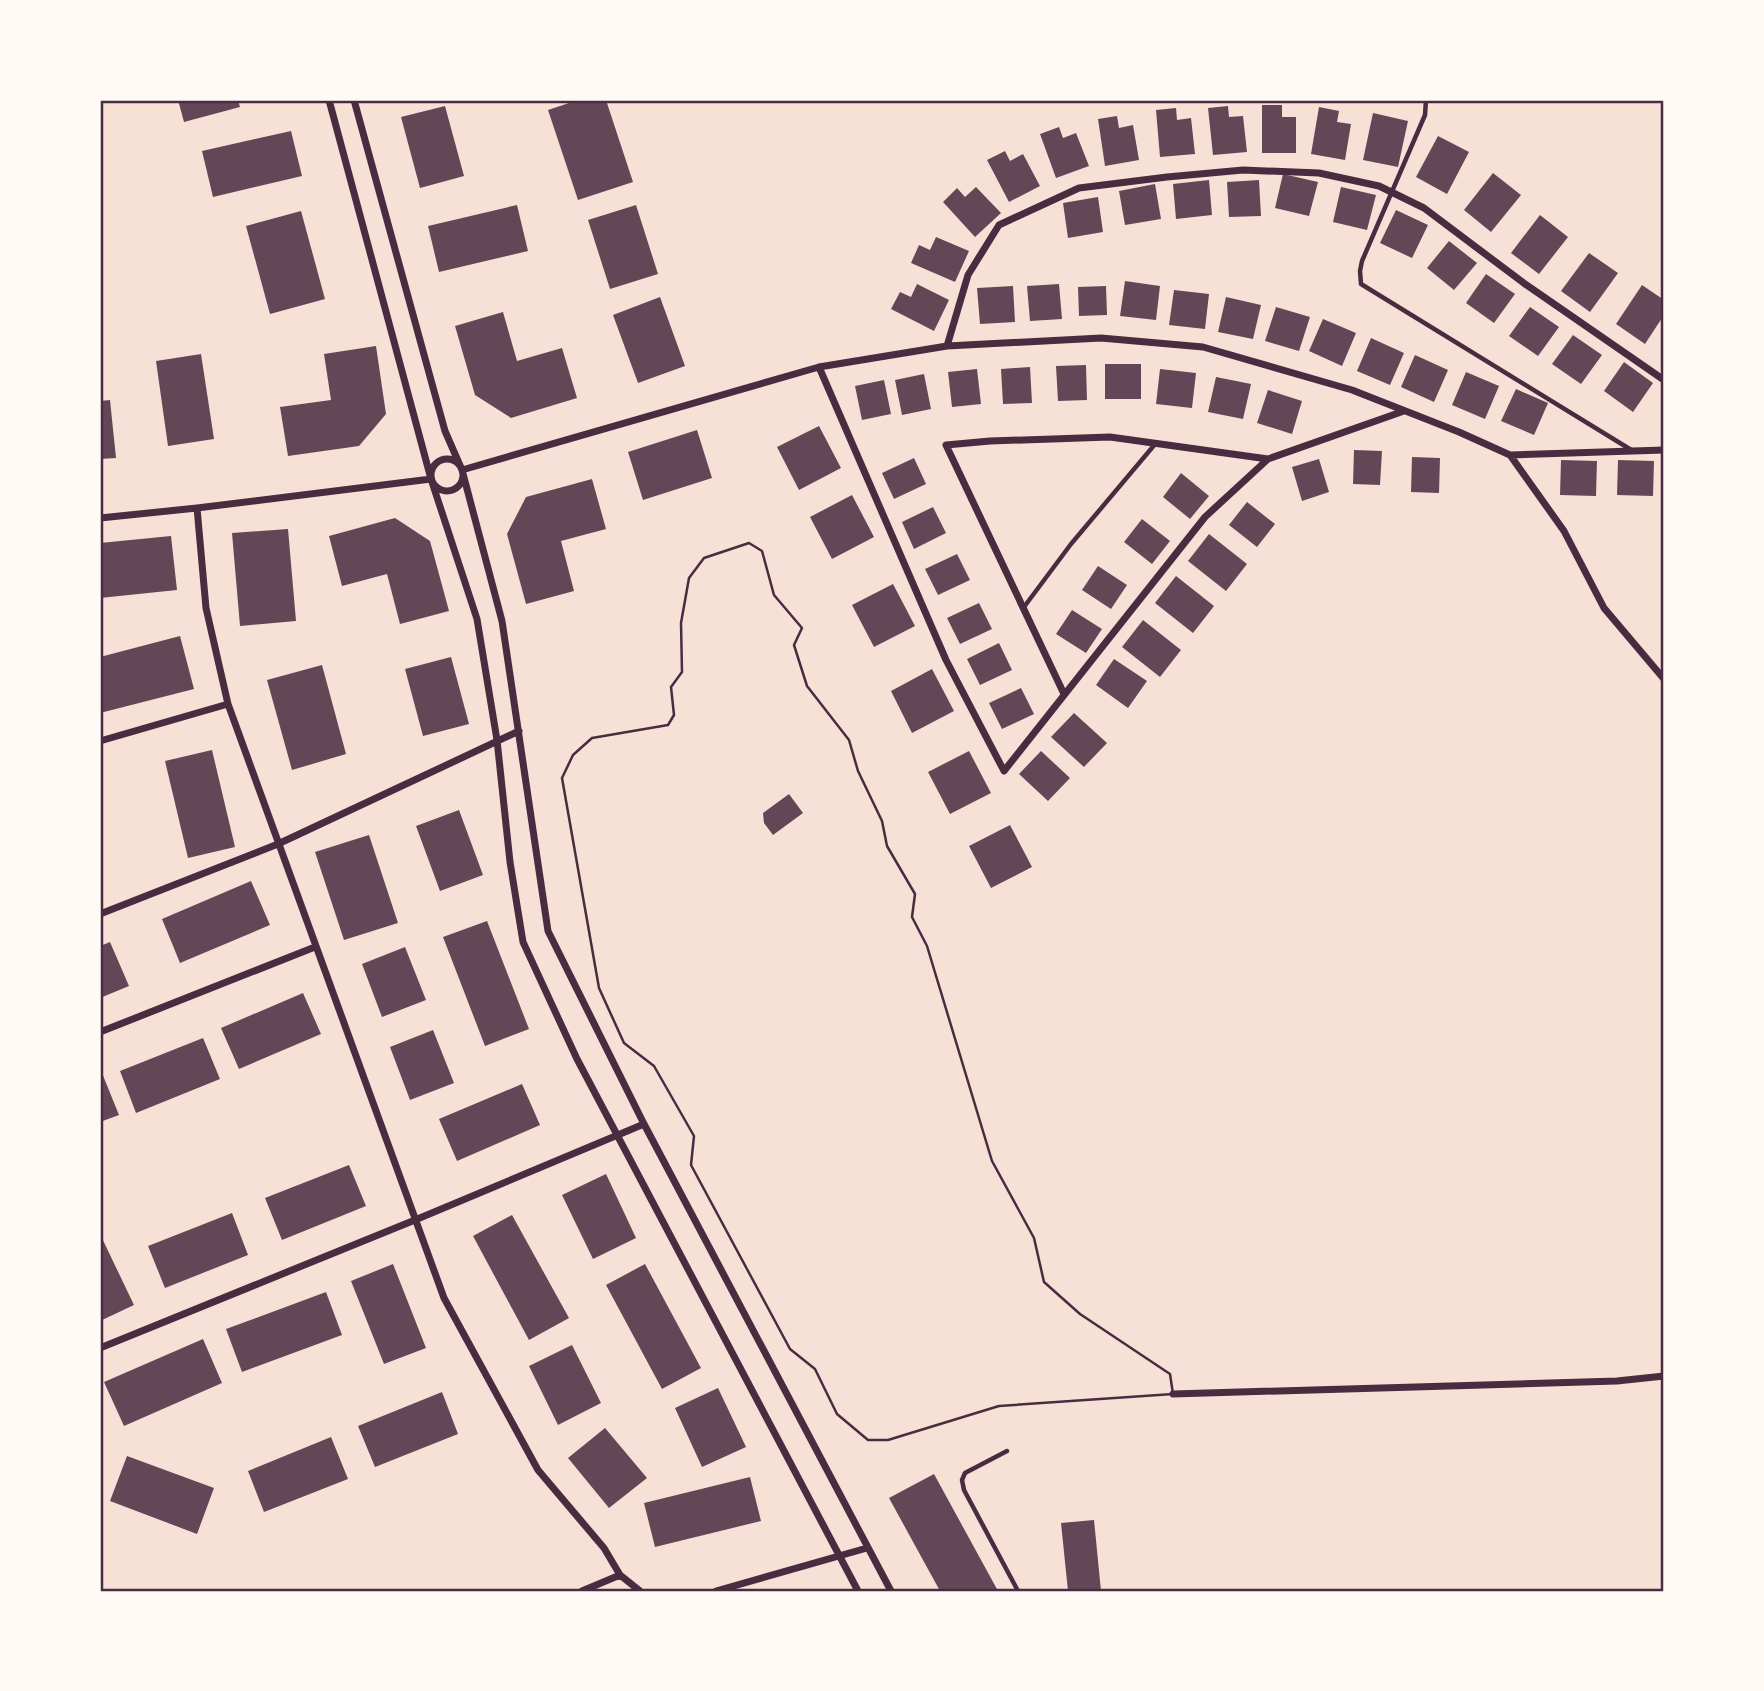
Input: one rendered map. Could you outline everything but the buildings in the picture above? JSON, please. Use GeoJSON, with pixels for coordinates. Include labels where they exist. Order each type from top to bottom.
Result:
{"type":"FeatureCollection","features":[{"type":"Feature","properties":{"kind":"street"},"geometry":{"type":"LineString","coordinates":[[329,100],[431,479],[477,619],[498,740],[510,862],[523,942],[577,1059],[858,1591]]}},
{"type":"Feature","properties":{"kind":"street"},"geometry":{"type":"LineString","coordinates":[[354,100],[445,431],[462,470],[502,621],[548,931],[644,1124],[891,1591]]}},
{"type":"Feature","properties":{"kind":"street"},"geometry":{"type":"LineString","coordinates":[[947,346],[968,275],[999,225],[1080,188],[1243,170],[1319,173],[1379,186],[1424,208],[1525,285],[1664,380]]}},
{"type":"Feature","properties":{"kind":"street"},"geometry":{"type":"LineString","coordinates":[[462,470],[819,367],[947,346],[1101,338],[1203,347],[1352,390],[1510,455],[1664,450]]}},
{"type":"Feature","properties":{"kind":"street"},"geometry":{"type":"LineString","coordinates":[[819,367],[946,660],[1004,771],[1205,517],[1268,459],[1405,411]]}},
{"type":"Feature","properties":{"kind":"street"},"geometry":{"type":"LineString","coordinates":[[1063,694],[946,445],[990,441],[1110,438],[1268,459]]}},
{"type":"Feature","properties":{"kind":"street"},"geometry":{"type":"LineString","coordinates":[[1510,455],[1564,531],[1604,608],[1664,679]]}},
{"type":"Feature","properties":{"kind":"street"},"geometry":{"type":"LineString","coordinates":[[445,459],[456,461],[462,470],[463,479],[453,490],[439,490],[431,479],[430,473],[435,464],[445,459]]}},
{"type":"Feature","properties":{"kind":"street"},"geometry":{"type":"LineString","coordinates":[[100,517],[197,508],[431,479]]}},
{"type":"Feature","properties":{"kind":"street"},"geometry":{"type":"LineString","coordinates":[[197,508],[206,608],[228,704],[444,1298],[538,1469],[604,1548],[620,1575],[640,1591]]}},
{"type":"Feature","properties":{"kind":"street"},"geometry":{"type":"LineString","coordinates":[[100,741],[228,704]]}},
{"type":"Feature","properties":{"kind":"street"},"geometry":{"type":"LineString","coordinates":[[100,914],[278,844],[519,731]]}},
{"type":"Feature","properties":{"kind":"street"},"geometry":{"type":"LineString","coordinates":[[100,1032],[315,947]]}},
{"type":"Feature","properties":{"kind":"street"},"geometry":{"type":"LineString","coordinates":[[100,1348],[644,1124]]}},
{"type":"Feature","properties":{"kind":"street"},"geometry":{"type":"LineString","coordinates":[[1173,1394],[1618,1381],[1664,1376]]}},
{"type":"Feature","properties":{"kind":"street"},"geometry":{"type":"LineString","coordinates":[[716,1591],[867,1548]]}},
{"type":"Feature","properties":{"kind":"street"},"geometry":{"type":"LineString","coordinates":[[582,1591],[620,1575]]}},
{"type":"Feature","properties":{"kind":"lane"},"geometry":{"type":"LineString","coordinates":[[1426,100],[1425,115],[1362,261],[1361,284],[1634,451]]}},
{"type":"Feature","properties":{"kind":"lane"},"geometry":{"type":"LineString","coordinates":[[1023,608],[1156,443]]}},
{"type":"Feature","properties":{"kind":"lane"},"geometry":{"type":"LineString","coordinates":[[1007,1451],[965,1473],[962,1479],[964,1490],[1017,1591]]}},
{"type":"Feature","properties":{"kind":"path"},"geometry":{"type":"LineString","coordinates":[[749,543],[762,551],[774,595],[802,628],[794,645],[807,686],[849,740],[858,771],[882,821],[887,846],[915,894],[912,918],[927,947],[992,1161],[1034,1238],[1044,1282],[1080,1314],[1170,1374],[1173,1394],[999,1406],[888,1440],[868,1440],[838,1414],[815,1369],[790,1349],[691,1165],[694,1136],[654,1066],[624,1043],[599,988],[562,778],[573,755],[592,738],[668,725],[674,715],[671,687],[682,672],[681,623],[689,578],[704,558],[749,543]]}}]}
